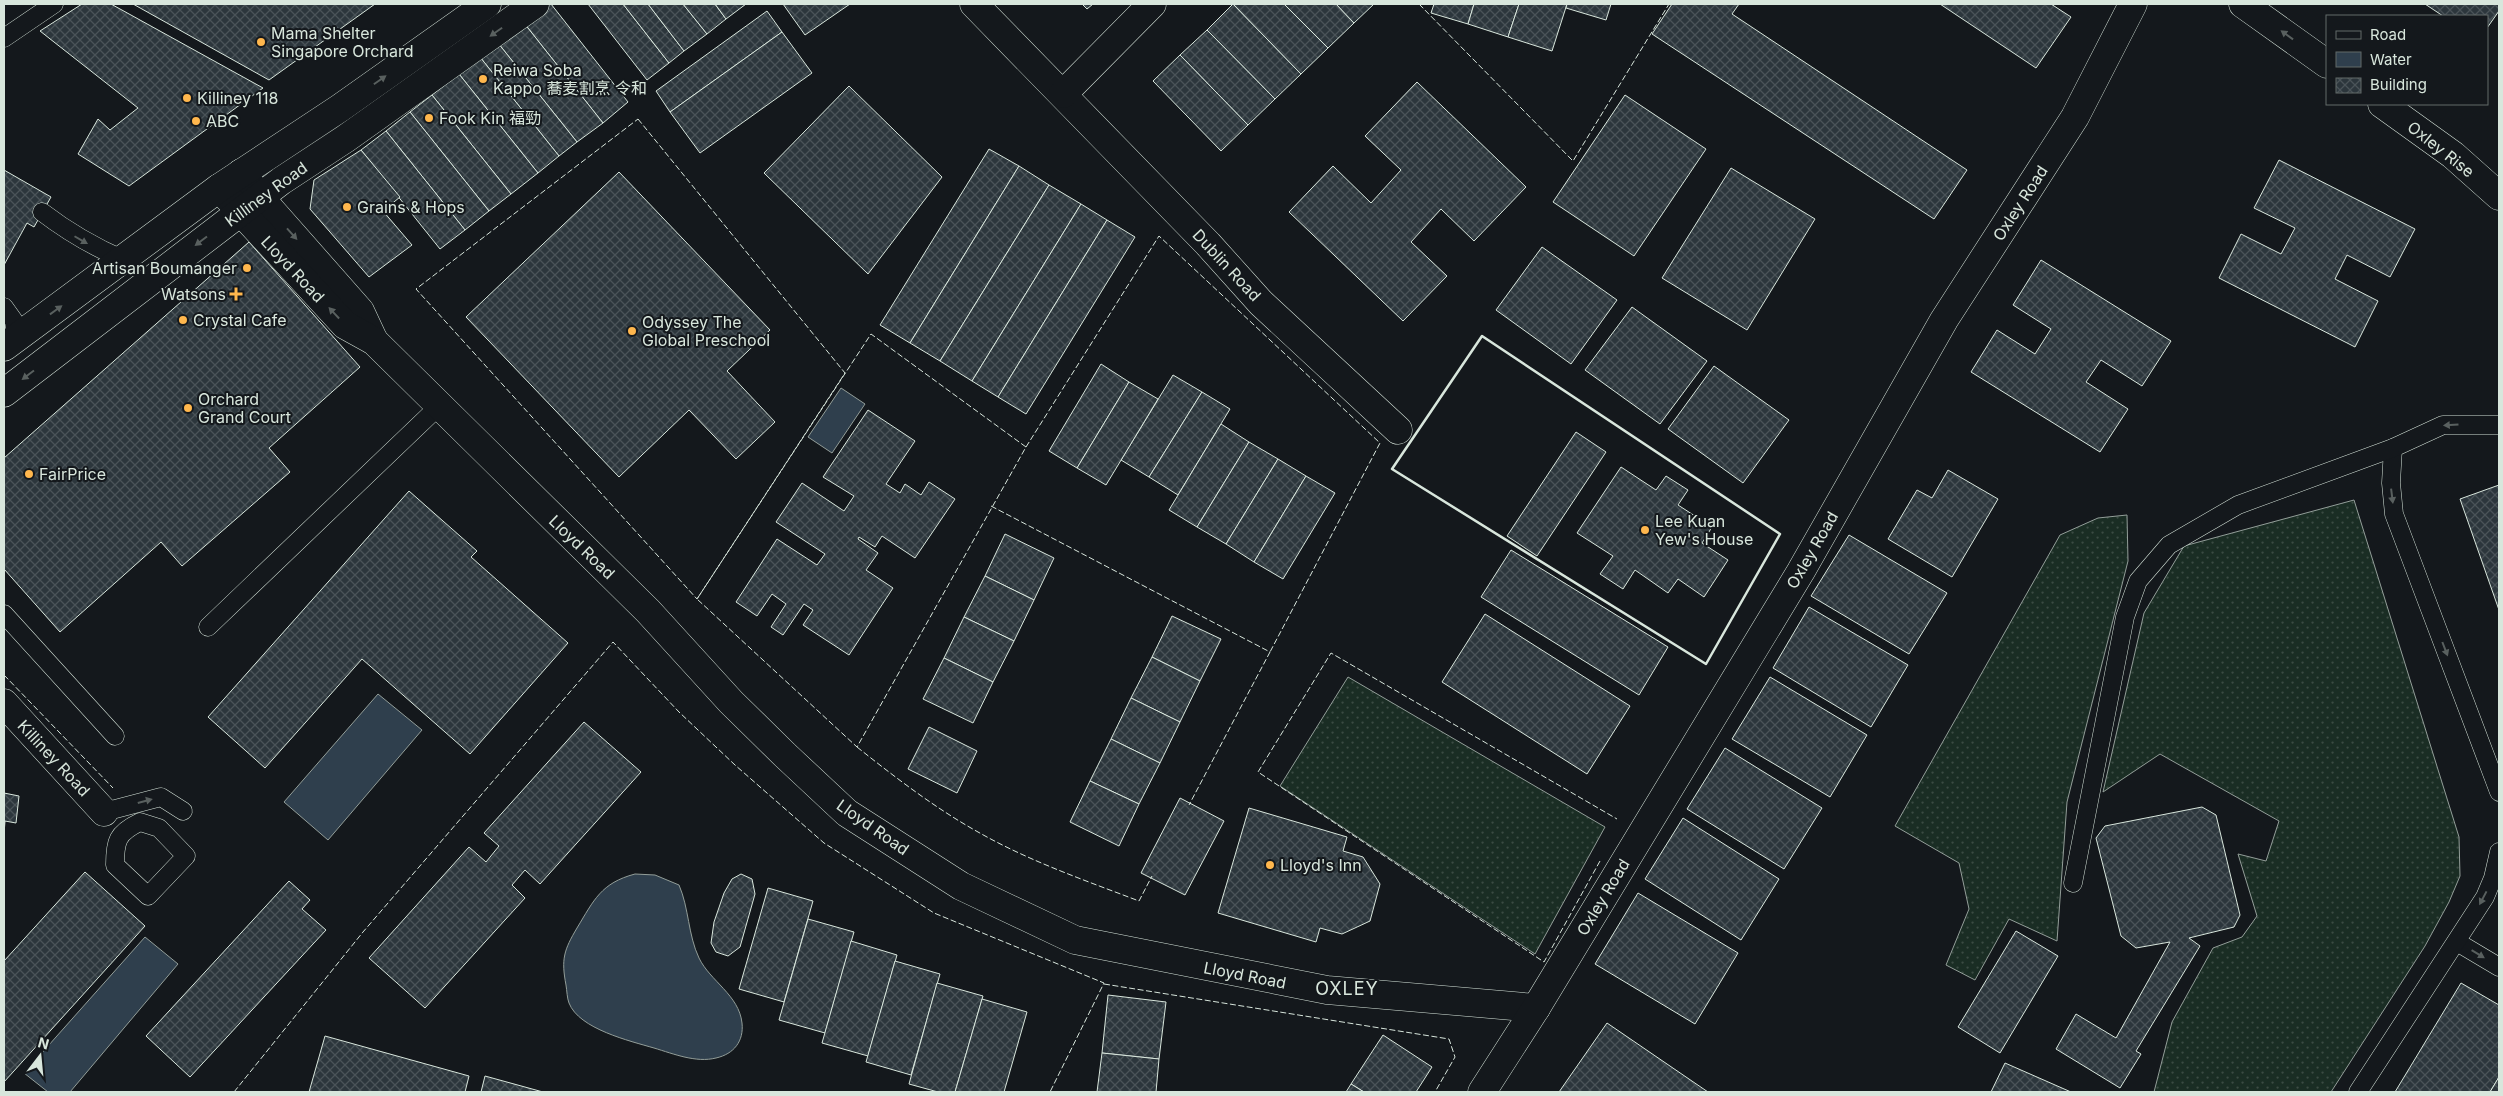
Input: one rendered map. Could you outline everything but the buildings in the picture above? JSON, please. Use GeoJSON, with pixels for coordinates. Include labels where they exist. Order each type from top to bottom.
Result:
{"type":"FeatureCollection","features":[{"type":"Feature","properties":{"kind":"street","name":"Killiney Road"},"geometry":{"type":"LineString","coordinates":[[10,343],[219,188],[340,108],[487,4]]}},
{"type":"Feature","properties":{"kind":"street","name":"Killiney Road"},"geometry":{"type":"LineString","coordinates":[[4,393],[281,181],[346,139],[535,4]]}},
{"type":"Feature","properties":{"kind":"street","name":"Dublin Road"},"geometry":{"type":"LineString","coordinates":[[974,4],[1208,244],[1262,303],[1398,430]]}},
{"type":"Feature","properties":{"kind":"street"},"geometry":{"type":"LineString","coordinates":[[1063,94],[1152,4]]}},
{"type":"Feature","properties":{"kind":"street","name":"Oxley Road"},"geometry":{"type":"LineString","coordinates":[[1482,1092],[1536,1008],[1801,571],[1944,320],[2075,116],[2133,4]]}},
{"type":"Feature","properties":{"kind":"street"},"geometry":{"type":"LineString","coordinates":[[2243,4],[2326,63]]}},
{"type":"Feature","properties":{"kind":"street","name":"Oxley Rise"},"geometry":{"type":"LineString","coordinates":[[2383,105],[2453,155],[2499,196]]}},
{"type":"Feature","properties":{"kind":"street","name":"Lloyd Road"},"geometry":{"type":"LineString","coordinates":[[241,173],[250,205]]}},
{"type":"Feature","properties":{"kind":"street","name":"Lloyd Road"},"geometry":{"type":"LineString","coordinates":[[219,188],[250,205],[360,311],[374,341],[648,612],[731,702],[847,812],[961,886],[1075,940],[1327,990],[1536,1008]]}},
{"type":"Feature","properties":{"kind":"street","name":"Killiney Road"},"geometry":{"type":"LineString","coordinates":[[4,703],[114,821]]}},
{"type":"Feature","properties":{"kind":"lane"},"geometry":{"type":"LineString","coordinates":[[4,38],[54,4]]}},
{"type":"Feature","properties":{"kind":"lane"},"geometry":{"type":"LineString","coordinates":[[42,212],[67,232],[93,247],[124,260]]}},
{"type":"Feature","properties":{"kind":"lane"},"geometry":{"type":"LineString","coordinates":[[4,307],[14,321],[10,343]]}},
{"type":"Feature","properties":{"kind":"lane"},"geometry":{"type":"LineString","coordinates":[[208,626],[439,406]]}},
{"type":"Feature","properties":{"kind":"lane"},"geometry":{"type":"LineString","coordinates":[[2073,883],[2125,617],[2138,581],[2169,545],[2238,505],[2393,448],[2443,425],[2499,425]]}},
{"type":"Feature","properties":{"kind":"lane"},"geometry":{"type":"LineString","coordinates":[[2393,448],[2391,483],[2394,514],[2499,792]]}},
{"type":"Feature","properties":{"kind":"lane"},"geometry":{"type":"LineString","coordinates":[[4,614],[115,736]]}},
{"type":"Feature","properties":{"kind":"lane"},"geometry":{"type":"LineString","coordinates":[[114,821],[161,797],[183,811]]}},
{"type":"Feature","properties":{"kind":"lane"},"geometry":{"type":"LineString","coordinates":[[2358,1092],[2485,897],[2499,852]]}},
{"type":"Feature","properties":{"kind":"lane"},"geometry":{"type":"LineString","coordinates":[[2457,942],[2499,967]]}},
{"type":"Feature","properties":{"kind":"green space"},"geometry":{"type":"Polygon","coordinates":[[[2354,500],[2459,837],[2460,876],[2449,902],[2425,946],[2331,1092],[2154,1092],[2172,1022],[2213,948],[2242,937],[2257,916],[2238,854],[2266,861],[2279,821],[2160,754],[2103,792],[2144,613],[2184,546],[2354,500]]]}},
{"type":"Feature","properties":{"kind":"green space"},"geometry":{"type":"Polygon","coordinates":[[[2127,515],[2128,561],[2067,802],[2057,941],[2009,919],[1975,980],[1946,965],[1969,909],[1959,863],[1895,826],[2060,535],[2098,518],[2127,515]]]}},
{"type":"Feature","properties":{"kind":"green space"},"geometry":{"type":"Polygon","coordinates":[[[1348,677],[1605,827],[1535,954],[1280,786],[1348,677]]]}},
{"type":"Feature","properties":{"kind":"water"},"geometry":{"type":"Polygon","coordinates":[[[841,388],[865,404],[832,453],[808,437],[841,388]]]}},
{"type":"Feature","properties":{"kind":"water"},"geometry":{"type":"Polygon","coordinates":[[[378,694],[422,730],[328,840],[284,802],[378,694]]]}},
{"type":"Feature","properties":{"kind":"water"},"geometry":{"type":"Polygon","coordinates":[[[635,874],[655,875],[679,885],[699,958],[736,1004],[742,1023],[741,1036],[733,1050],[722,1056],[708,1059],[693,1059],[606,1033],[583,1020],[569,1003],[564,961],[569,943],[588,909],[600,894],[614,882],[635,874]]]}},
{"type":"Feature","properties":{"kind":"water"},"geometry":{"type":"Polygon","coordinates":[[[145,937],[178,964],[70,1092],[48,1092],[24,1073],[145,937]]]}},
{"type":"Feature","properties":{"kind":"fence"},"geometry":{"type":"LineString","coordinates":[[1419,4],[1573,161],[1669,4]]}},
{"type":"Feature","properties":{"kind":"fence"},"geometry":{"type":"LineString","coordinates":[[638,119],[845,373],[697,599],[416,289],[638,119]]}},
{"type":"Feature","properties":{"kind":"fence"},"geometry":{"type":"LineString","coordinates":[[1026,447],[871,334],[697,599],[857,747],[1026,447],[1159,236],[1380,443],[1270,652]]}},
{"type":"Feature","properties":{"kind":"fence"},"geometry":{"type":"LineString","coordinates":[[991,506],[1270,652],[1189,805]]}},
{"type":"Feature","properties":{"kind":"fence"},"geometry":{"type":"LineString","coordinates":[[234,1092],[363,932],[613,642],[679,712],[735,765],[824,843],[934,913],[1104,983],[1050,1092]]}},
{"type":"Feature","properties":{"kind":"fence"},"geometry":{"type":"LineString","coordinates":[[1600,861],[1544,962],[1258,772],[1331,653],[1617,819]]}},
{"type":"Feature","properties":{"kind":"fence"},"geometry":{"type":"LineString","coordinates":[[4,675],[113,788]]}},
{"type":"Feature","properties":{"kind":"fence"},"geometry":{"type":"LineString","coordinates":[[857,747],[946,813],[978,832],[1037,861],[1139,901],[1152,876]]}},
{"type":"Feature","properties":{"kind":"fence"},"geometry":{"type":"LineString","coordinates":[[1104,984],[1449,1039],[1455,1057],[1435,1092]]}},
{"type":"Feature","properties":{"kind":"wall"},"geometry":{"type":"LineString","coordinates":[[1482,336],[1780,534],[1706,664],[1392,469],[1482,336]]}},
{"type":"Feature","properties":{"kind":"place","name":"Mama Shelter Singapore Orchard"},"geometry":{"type":"Point","coordinates":[261,42]}},
{"type":"Feature","properties":{"kind":"place","name":"Reiwa Soba Kappo 蕎麦割烹 令和"},"geometry":{"type":"Point","coordinates":[483,79]}},
{"type":"Feature","properties":{"kind":"place","name":"Killiney 118"},"geometry":{"type":"Point","coordinates":[187,98]}},
{"type":"Feature","properties":{"kind":"place","name":"Fook Kin 福勁"},"geometry":{"type":"Point","coordinates":[429,118]}},
{"type":"Feature","properties":{"kind":"place","name":"ABC"},"geometry":{"type":"Point","coordinates":[196,121]}},
{"type":"Feature","properties":{"kind":"place","name":"Grains & Hops"},"geometry":{"type":"Point","coordinates":[347,207]}},
{"type":"Feature","properties":{"kind":"place","name":"Artisan Boumanger"},"geometry":{"type":"Point","coordinates":[247,268]}},
{"type":"Feature","properties":{"kind":"place","name":"Watsons"},"geometry":{"type":"Point","coordinates":[236,294]}},
{"type":"Feature","properties":{"kind":"place","name":"Crystal Cafe"},"geometry":{"type":"Point","coordinates":[183,320]}},
{"type":"Feature","properties":{"kind":"place","name":"Odyssey The Global Preschool"},"geometry":{"type":"Point","coordinates":[632,331]}},
{"type":"Feature","properties":{"kind":"place","name":"Orchard Grand Court"},"geometry":{"type":"Point","coordinates":[188,408]}},
{"type":"Feature","properties":{"kind":"place","name":"FairPrice"},"geometry":{"type":"Point","coordinates":[29,474]}},
{"type":"Feature","properties":{"kind":"place","name":"Lee Kuan Yew's House"},"geometry":{"type":"Point","coordinates":[1645,530]}},
{"type":"Feature","properties":{"kind":"place","name":"Lloyd's Inn"},"geometry":{"type":"Point","coordinates":[1270,865]}},
{"type":"Feature","properties":{"kind":"district","name":"OXLEY"},"geometry":{"type":"Point","coordinates":[1347,989]}}]}
